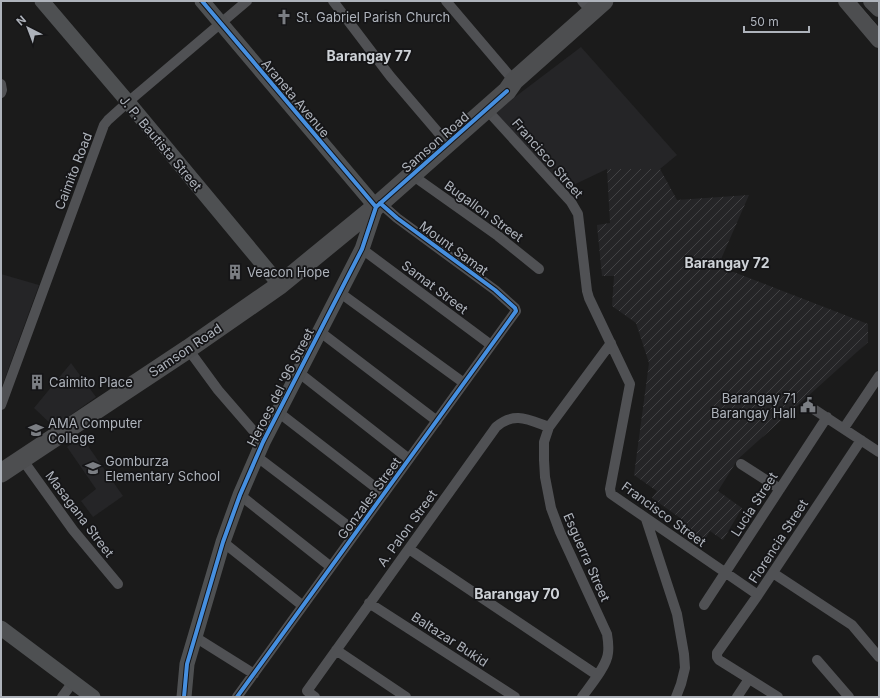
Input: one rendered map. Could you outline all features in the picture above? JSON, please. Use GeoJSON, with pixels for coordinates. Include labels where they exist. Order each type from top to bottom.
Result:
{"type":"FeatureCollection","features":[{"type":"Feature","properties":{"kind":"highway","name":"Samson Road"},"geometry":{"type":"LineString","coordinates":[[510,86],[518,87],[618,1]]}},
{"type":"Feature","properties":{"kind":"highway","name":"Samson Road"},"geometry":{"type":"LineString","coordinates":[[1,473],[188,349],[280,285],[378,205],[487,110],[593,5]]}},
{"type":"Feature","properties":{"kind":"main road"},"geometry":{"type":"LineString","coordinates":[[846,1],[879,40]]}},
{"type":"Feature","properties":{"kind":"main road"},"geometry":{"type":"LineString","coordinates":[[871,1],[879,9]]}},
{"type":"Feature","properties":{"kind":"street","name":"J. P. Bautista Street"},"geometry":{"type":"LineString","coordinates":[[42,1],[280,285]]}},
{"type":"Feature","properties":{"kind":"street","name":"Araneta Avenue"},"geometry":{"type":"LineString","coordinates":[[202,1],[378,205]]}},
{"type":"Feature","properties":{"kind":"street","name":"Caimito Road"},"geometry":{"type":"LineString","coordinates":[[1,405],[104,125],[128,102],[247,1]]}},
{"type":"Feature","properties":{"kind":"street"},"geometry":{"type":"LineString","coordinates":[[333,1],[390,76],[448,144]]}},
{"type":"Feature","properties":{"kind":"street"},"geometry":{"type":"LineString","coordinates":[[446,1],[510,86]]}},
{"type":"Feature","properties":{"kind":"street"},"geometry":{"type":"LineString","coordinates":[[1,84],[1,93]]}},
{"type":"Feature","properties":{"kind":"street","name":"Francisco Street"},"geometry":{"type":"LineString","coordinates":[[487,110],[555,183],[578,214],[587,292],[630,384],[610,489],[611,494],[758,595]]}},
{"type":"Feature","properties":{"kind":"street","name":"Bugallon Street"},"geometry":{"type":"LineString","coordinates":[[412,175],[498,236],[539,269]]}},
{"type":"Feature","properties":{"kind":"street","name":"Heroes del '96 Street"},"geometry":{"type":"LineString","coordinates":[[184,697],[187,664],[223,542],[240,495],[256,456],[362,249],[378,205]]}},
{"type":"Feature","properties":{"kind":"street","name":"Mount Samat"},"geometry":{"type":"LineString","coordinates":[[378,205],[495,290],[516,309]]}},
{"type":"Feature","properties":{"kind":"street","name":"Samat Street"},"geometry":{"type":"LineString","coordinates":[[362,249],[492,345]]}},
{"type":"Feature","properties":{"kind":"street"},"geometry":{"type":"LineString","coordinates":[[339,292],[464,383]]}},
{"type":"Feature","properties":{"kind":"street","name":"Gonzales Street"},"geometry":{"type":"LineString","coordinates":[[237,697],[492,345],[516,309]]}},
{"type":"Feature","properties":{"kind":"street"},"geometry":{"type":"LineString","coordinates":[[319,331],[437,421]]}},
{"type":"Feature","properties":{"kind":"street","name":"Esguerra Street"},"geometry":{"type":"LineString","coordinates":[[582,697],[608,655],[608,639],[560,532],[551,508],[545,477],[544,442],[549,427],[611,343]]}},
{"type":"Feature","properties":{"kind":"street"},"geometry":{"type":"LineString","coordinates":[[188,349],[218,390],[263,442]]}},
{"type":"Feature","properties":{"kind":"street"},"geometry":{"type":"LineString","coordinates":[[298,372],[409,459]]}},
{"type":"Feature","properties":{"kind":"street"},"geometry":{"type":"LineString","coordinates":[[844,428],[879,376]]}},
{"type":"Feature","properties":{"kind":"street"},"geometry":{"type":"LineString","coordinates":[[815,410],[879,452]]}},
{"type":"Feature","properties":{"kind":"street"},"geometry":{"type":"LineString","coordinates":[[278,412],[384,494]]}},
{"type":"Feature","properties":{"kind":"street","name":"Lucia Street"},"geometry":{"type":"LineString","coordinates":[[704,605],[827,417]]}},
{"type":"Feature","properties":{"kind":"street","name":"A. Palon Street"},"geometry":{"type":"LineString","coordinates":[[311,694],[336,650],[496,427],[503,421],[510,418],[523,418],[549,427]]}},
{"type":"Feature","properties":{"kind":"street","name":"Florencia Street"},"geometry":{"type":"LineString","coordinates":[[749,679],[720,660],[717,657],[717,653],[773,573],[861,440]]}},
{"type":"Feature","properties":{"kind":"street"},"geometry":{"type":"LineString","coordinates":[[256,456],[356,532]]}},
{"type":"Feature","properties":{"kind":"street","name":"Masagana Street"},"geometry":{"type":"LineString","coordinates":[[22,459],[73,530],[118,584]]}},
{"type":"Feature","properties":{"kind":"street"},"geometry":{"type":"LineString","coordinates":[[740,464],[780,489]]}},
{"type":"Feature","properties":{"kind":"street"},"geometry":{"type":"LineString","coordinates":[[240,495],[331,567]]}},
{"type":"Feature","properties":{"kind":"street"},"geometry":{"type":"LineString","coordinates":[[646,519],[677,614],[685,668],[676,697]]}},
{"type":"Feature","properties":{"kind":"street"},"geometry":{"type":"LineString","coordinates":[[223,542],[303,606]]}},
{"type":"Feature","properties":{"kind":"street"},"geometry":{"type":"LineString","coordinates":[[409,549],[597,675]]}},
{"type":"Feature","properties":{"kind":"street"},"geometry":{"type":"LineString","coordinates":[[773,573],[852,625],[879,657]]}},
{"type":"Feature","properties":{"kind":"street","name":"Baltazar Bukid"},"geometry":{"type":"LineString","coordinates":[[370,602],[515,697]]}},
{"type":"Feature","properties":{"kind":"street"},"geometry":{"type":"LineString","coordinates":[[1,628],[93,697]]}},
{"type":"Feature","properties":{"kind":"street"},"geometry":{"type":"LineString","coordinates":[[195,637],[254,674]]}},
{"type":"Feature","properties":{"kind":"street"},"geometry":{"type":"LineString","coordinates":[[336,650],[406,697]]}},
{"type":"Feature","properties":{"kind":"street"},"geometry":{"type":"LineString","coordinates":[[817,660],[849,697]]}},
{"type":"Feature","properties":{"kind":"street"},"geometry":{"type":"LineString","coordinates":[[737,697],[749,679],[778,697]]}},
{"type":"Feature","properties":{"kind":"street"},"geometry":{"type":"LineString","coordinates":[[62,697],[73,682]]}},
{"type":"Feature","properties":{"kind":"shaded area"},"geometry":{"type":"Polygon","coordinates":[[[581,47],[677,155],[660,169],[607,169],[565,189],[495,112],[581,47]]]}},
{"type":"Feature","properties":{"kind":"shaded area"},"geometry":{"type":"Polygon","coordinates":[[[607,169],[660,169],[677,200],[749,195],[718,266],[868,324],[868,342],[738,459],[718,491],[742,508],[723,540],[710,531],[703,542],[679,525],[683,520],[652,498],[657,491],[634,475],[649,363],[636,323],[612,306],[614,276],[602,276],[597,225],[610,223],[607,169]]]}},
{"type":"Feature","properties":{"kind":"shaded area"},"geometry":{"type":"Polygon","coordinates":[[[1,274],[39,285],[1,389],[1,274]]]}},
{"type":"Feature","properties":{"kind":"shaded area"},"geometry":{"type":"Polygon","coordinates":[[[71,363],[96,397],[54,427],[34,408],[71,363]]]}},
{"type":"Feature","properties":{"kind":"shaded area","name":"Gomburza Elementary School"},"geometry":{"type":"Polygon","coordinates":[[[81,436],[123,496],[93,517],[81,501],[96,489],[67,447],[81,436]]]}},
{"type":"Feature","properties":{"kind":"tram line"},"geometry":{"type":"LineString","coordinates":[[855,1],[879,28]]}},
{"type":"Feature","properties":{"kind":"tram line"},"geometry":{"type":"LineString","coordinates":[[866,1],[879,16]]}},
{"type":"Feature","properties":{"kind":"cycle path"},"geometry":{"type":"LineString","coordinates":[[202,1],[376,207]]}},
{"type":"Feature","properties":{"kind":"cycle path"},"geometry":{"type":"LineString","coordinates":[[376,207],[507,91]]}},
{"type":"Feature","properties":{"kind":"cycle path"},"geometry":{"type":"LineString","coordinates":[[237,697],[516,311],[515,308],[495,290],[397,218],[380,203]]}},
{"type":"Feature","properties":{"kind":"cycle path"},"geometry":{"type":"LineString","coordinates":[[184,697],[187,664],[223,542],[240,495],[263,442],[362,249],[376,207]]}},
{"type":"Feature","properties":{"kind":"place","name":"St. Gabriel Parish Church"},"geometry":{"type":"Point","coordinates":[284,17]}},
{"type":"Feature","properties":{"kind":"place","name":"Veacon Hope"},"geometry":{"type":"Point","coordinates":[235,272]}},
{"type":"Feature","properties":{"kind":"place","name":"Caimito Place"},"geometry":{"type":"Point","coordinates":[37,382]}},
{"type":"Feature","properties":{"kind":"place","name":"Barangay 71 Barangay Hall"},"geometry":{"type":"Point","coordinates":[808,405]}},
{"type":"Feature","properties":{"kind":"place","name":"AMA Computer College"},"geometry":{"type":"Point","coordinates":[36,430]}},
{"type":"Feature","properties":{"kind":"place","name":"Gomburza Elementary School"},"geometry":{"type":"Point","coordinates":[93,468]}},
{"type":"Feature","properties":{"kind":"district","name":"Barangay 77"},"geometry":{"type":"Point","coordinates":[369,55]}},
{"type":"Feature","properties":{"kind":"district","name":"Barangay 72"},"geometry":{"type":"Point","coordinates":[727,262]}},
{"type":"Feature","properties":{"kind":"district","name":"Barangay 70"},"geometry":{"type":"Point","coordinates":[517,593]}}]}
